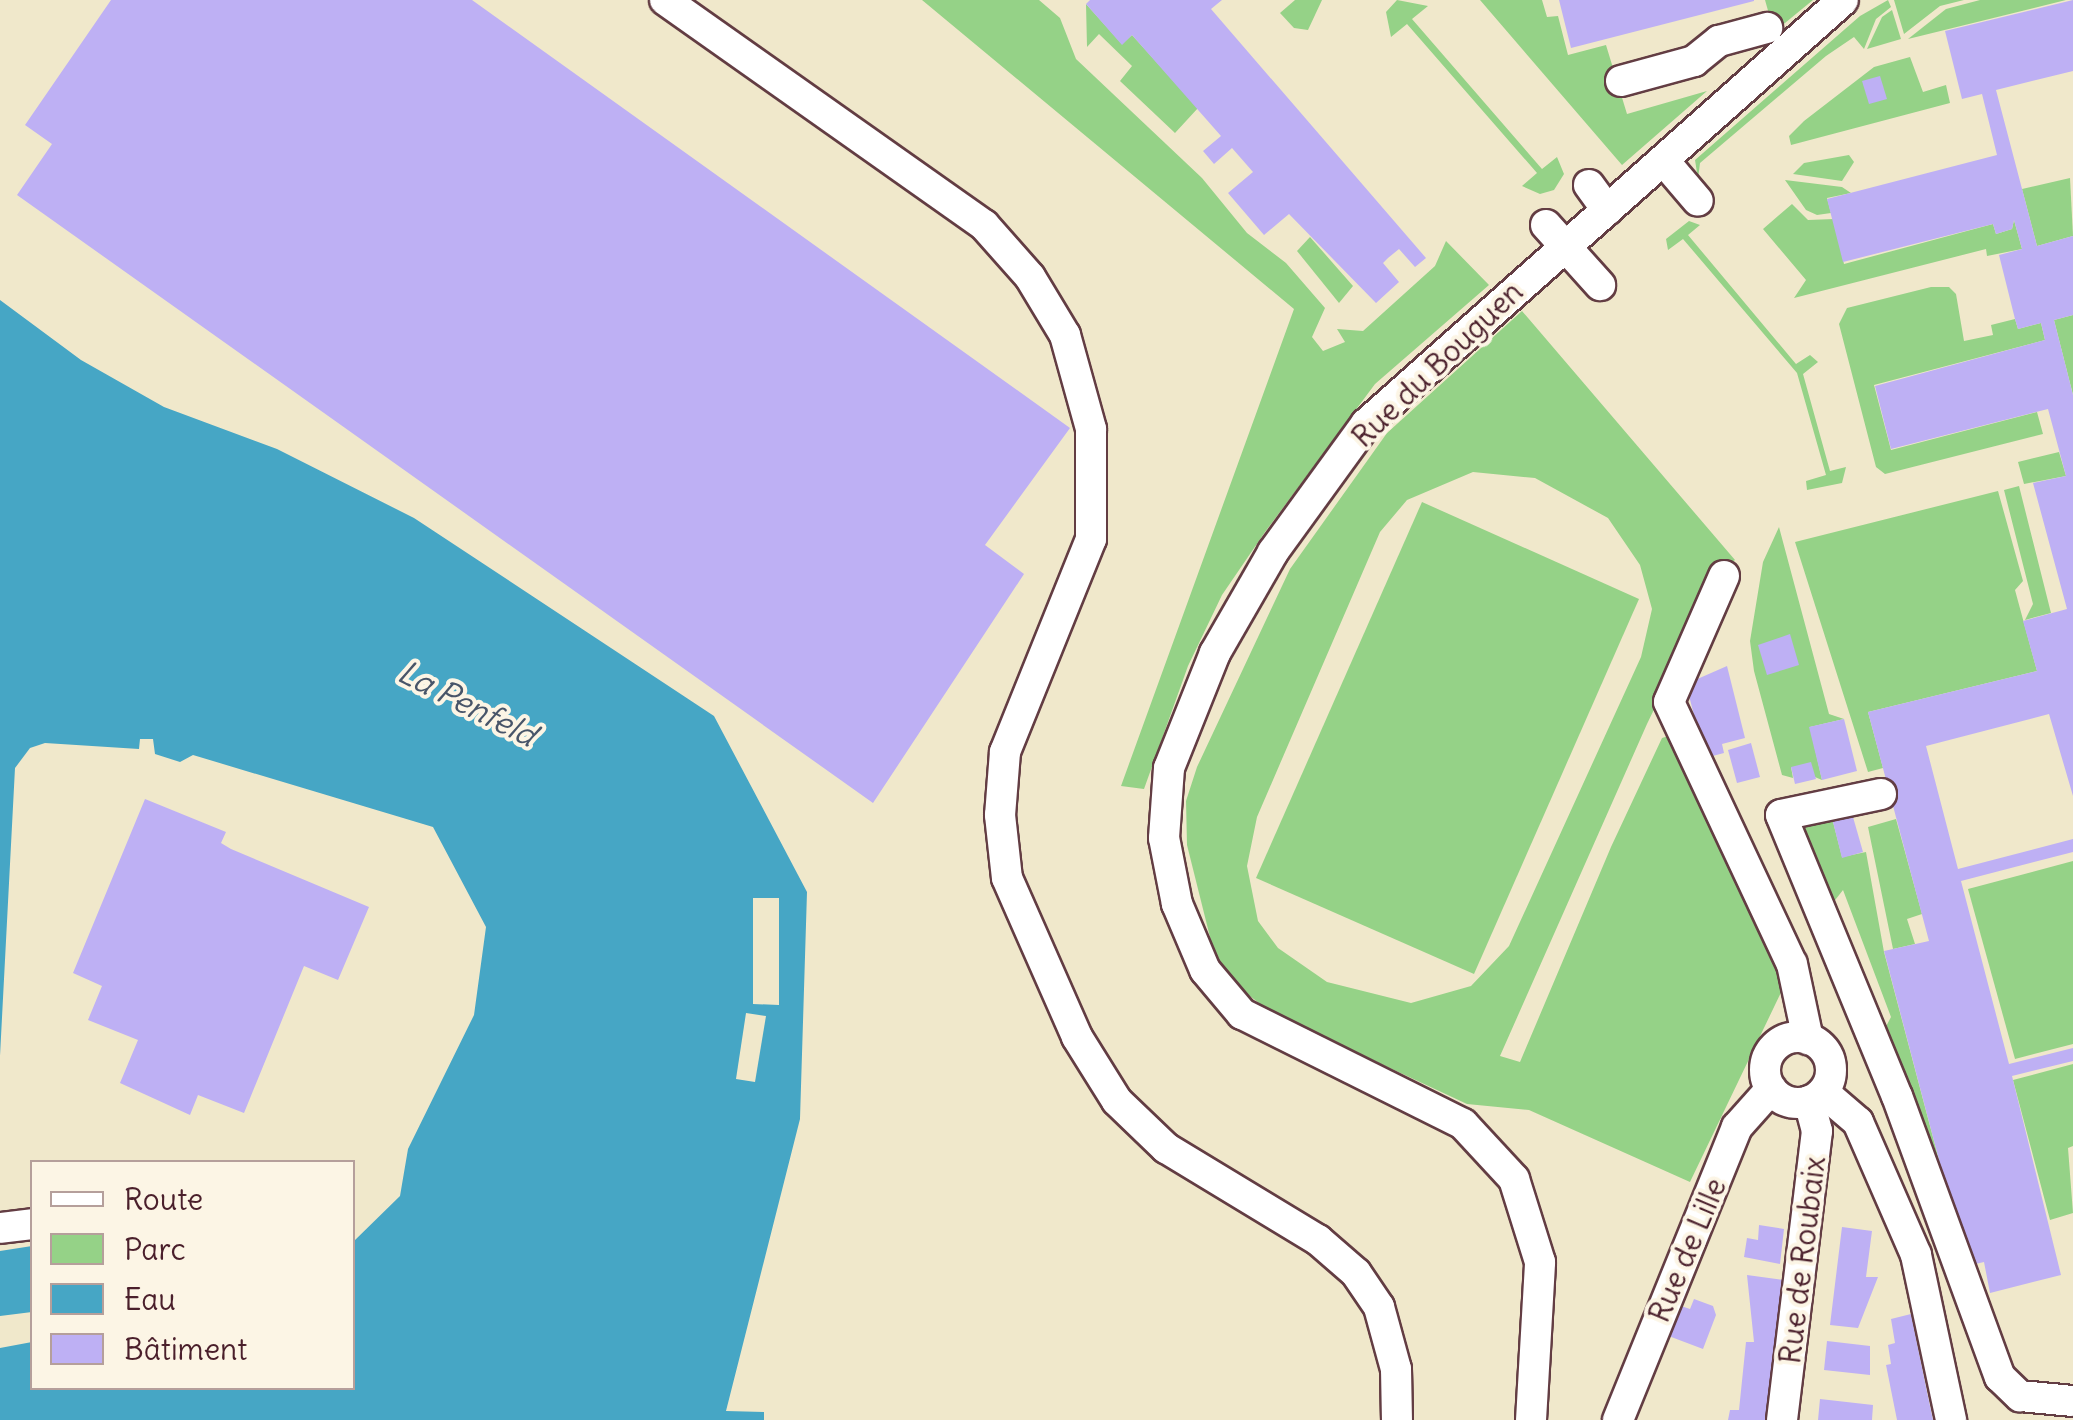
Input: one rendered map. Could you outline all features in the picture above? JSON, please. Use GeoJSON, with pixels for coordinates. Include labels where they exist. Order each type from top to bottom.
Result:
{"type":"FeatureCollection","features":[{"type":"Feature","properties":{"kind":"street"},"geometry":{"type":"LineString","coordinates":[[665,0],[984,226],[1030,276],[1065,335],[1092,428],[1090,539],[1005,752],[1000,815],[1007,878],[1077,1036],[1117,1101],[1166,1148],[1318,1240],[1356,1274],[1380,1306],[1396,1370],[1397,1420]]}},
{"type":"Feature","properties":{"kind":"street","name":"Rue du Bouguen"},"geometry":{"type":"LineString","coordinates":[[1531,1420],[1540,1262],[1514,1179],[1463,1124],[1242,1014],[1205,970],[1178,904],[1164,838],[1169,768],[1216,654],[1273,552],[1366,424],[1555,236],[1607,210],[1664,161],[1768,28],[1843,0]]}},
{"type":"Feature","properties":{"kind":"street"},"geometry":{"type":"LineString","coordinates":[[1621,81],[1694,60],[1718,41],[1768,28]]}},
{"type":"Feature","properties":{"kind":"street"},"geometry":{"type":"LineString","coordinates":[[1664,161],[1698,201]]}},
{"type":"Feature","properties":{"kind":"street"},"geometry":{"type":"LineString","coordinates":[[1588,185],[1607,210]]}},
{"type":"Feature","properties":{"kind":"street"},"geometry":{"type":"LineString","coordinates":[[1555,236],[1600,284]]}},
{"type":"Feature","properties":{"kind":"street"},"geometry":{"type":"LineString","coordinates":[[1724,576],[1669,702],[1792,964],[1808,1039],[1830,1064],[1816,1096]]}},
{"type":"Feature","properties":{"kind":"street"},"geometry":{"type":"LineString","coordinates":[[1881,794],[1782,816],[1897,1096],[2000,1377],[2020,1396],[2073,1401]]}},
{"type":"Feature","properties":{"kind":"street"},"geometry":{"type":"LineString","coordinates":[[1808,1039],[1792,1037],[1772,1048],[1765,1065],[1770,1089],[1784,1100],[1816,1096],[1858,1122],[1916,1255],[1951,1420]]}},
{"type":"Feature","properties":{"kind":"street","name":"Rue de Lille"},"geometry":{"type":"LineString","coordinates":[[1618,1420],[1738,1127],[1770,1089]]}},
{"type":"Feature","properties":{"kind":"street","name":"Rue de Roubaix"},"geometry":{"type":"LineString","coordinates":[[1782,1420],[1817,1131],[1816,1096]]}},
{"type":"Feature","properties":{"kind":"street"},"geometry":{"type":"LineString","coordinates":[[0,1228],[30,1224]]}},
{"type":"Feature","properties":{"kind":"green space"},"geometry":{"type":"Polygon","coordinates":[[[922,0],[1039,0],[1060,18],[1076,59],[1202,178],[1247,233],[1286,263],[1325,308],[1312,337],[1323,351],[1345,342],[1337,329],[1363,331],[1435,266],[1446,241],[1489,285],[1375,384],[1265,532],[1222,595],[1188,666],[1144,789],[1121,786],[1294,309],[922,0]]]}},
{"type":"Feature","properties":{"kind":"green space"},"geometry":{"type":"Polygon","coordinates":[[[1295,0],[1322,0],[1308,30],[1294,28],[1280,13],[1295,0]]]}},
{"type":"Feature","properties":{"kind":"green space"},"geometry":{"type":"Polygon","coordinates":[[[1397,0],[1428,6],[1412,19],[1542,169],[1557,157],[1564,174],[1554,190],[1540,194],[1522,186],[1537,173],[1407,24],[1391,37],[1386,12],[1397,0]]]}},
{"type":"Feature","properties":{"kind":"green space"},"geometry":{"type":"Polygon","coordinates":[[[1480,0],[1542,0],[1547,17],[1558,16],[1568,55],[1606,45],[1627,114],[1707,91],[1622,165],[1480,0]]]}},
{"type":"Feature","properties":{"kind":"green space"},"geometry":{"type":"Polygon","coordinates":[[[1765,0],[1813,0],[1774,32],[1765,0]]]}},
{"type":"Feature","properties":{"kind":"green space"},"geometry":{"type":"Polygon","coordinates":[[[1888,0],[1891,7],[1876,19],[1864,49],[1854,37],[1826,56],[1700,163],[1698,179],[1695,160],[1860,16],[1888,0]]]}},
{"type":"Feature","properties":{"kind":"green space"},"geometry":{"type":"Polygon","coordinates":[[[1894,0],[1964,0],[1940,6],[1904,34],[1894,0]]]}},
{"type":"Feature","properties":{"kind":"green space"},"geometry":{"type":"Polygon","coordinates":[[[1980,0],[2066,0],[1908,39],[1946,9],[1980,0]]]}},
{"type":"Feature","properties":{"kind":"green space"},"geometry":{"type":"Polygon","coordinates":[[[1086,4],[1122,44],[1132,35],[1198,108],[1175,133],[1120,81],[1132,66],[1099,34],[1087,47],[1086,4]]]}},
{"type":"Feature","properties":{"kind":"green space"},"geometry":{"type":"Polygon","coordinates":[[[1892,10],[1901,39],[1867,49],[1882,17],[1892,10]]]}},
{"type":"Feature","properties":{"kind":"green space"},"geometry":{"type":"Polygon","coordinates":[[[1910,57],[1923,92],[1946,85],[1950,103],[1791,145],[1789,136],[1804,121],[1874,67],[1910,57]]]}},
{"type":"Feature","properties":{"kind":"green space"},"geometry":{"type":"Polygon","coordinates":[[[1849,155],[1854,162],[1842,181],[1793,174],[1804,163],[1849,155]]]}},
{"type":"Feature","properties":{"kind":"green space"},"geometry":{"type":"Polygon","coordinates":[[[2070,178],[2073,236],[2037,246],[2022,189],[2070,178]]]}},
{"type":"Feature","properties":{"kind":"green space"},"geometry":{"type":"Polygon","coordinates":[[[1785,180],[1842,187],[1851,193],[1827,198],[1831,213],[1817,215],[1806,210],[1785,180]]]}},
{"type":"Feature","properties":{"kind":"green space"},"geometry":{"type":"Polygon","coordinates":[[[1792,204],[1808,220],[1834,219],[1844,264],[1993,224],[1996,234],[2012,229],[2014,220],[2022,249],[1987,256],[1986,249],[1794,298],[1806,280],[1763,229],[1792,204]]]}},
{"type":"Feature","properties":{"kind":"green space"},"geometry":{"type":"Polygon","coordinates":[[[1689,221],[1700,225],[1688,235],[1796,364],[1810,355],[1818,362],[1803,374],[1830,471],[1846,467],[1842,483],[1807,490],[1806,481],[1826,475],[1797,373],[1683,239],[1668,250],[1666,239],[1689,221]]]}},
{"type":"Feature","properties":{"kind":"green space"},"geometry":{"type":"Polygon","coordinates":[[[1310,237],[1353,286],[1339,303],[1297,251],[1310,237]]]}},
{"type":"Feature","properties":{"kind":"green space"},"geometry":{"type":"Polygon","coordinates":[[[1931,287],[1949,287],[1956,294],[1964,341],[1993,335],[1991,325],[2015,319],[2018,329],[2041,323],[2045,340],[1874,385],[1891,450],[2037,412],[2043,434],[1885,474],[1876,467],[1839,324],[1847,308],[1931,287]]]}},
{"type":"Feature","properties":{"kind":"green space"},"geometry":{"type":"Polygon","coordinates":[[[1522,311],[1735,560],[1721,570],[1647,724],[1500,1056],[1520,1062],[1611,847],[1662,738],[1672,735],[1787,980],[1690,1182],[1529,1110],[1467,1104],[1272,1013],[1242,990],[1214,953],[1187,845],[1186,801],[1197,767],[1290,569],[1387,433],[1522,311]],[[1473,472],[1407,500],[1380,532],[1257,817],[1247,866],[1258,921],[1278,948],[1327,982],[1411,1003],[1471,986],[1509,946],[1641,657],[1652,609],[1640,565],[1608,518],[1535,478],[1473,472]]]}},
{"type":"Feature","properties":{"kind":"green space"},"geometry":{"type":"Polygon","coordinates":[[[2073,315],[2073,395],[2054,320],[2073,315]]]}},
{"type":"Feature","properties":{"kind":"green space"},"geometry":{"type":"Polygon","coordinates":[[[2059,452],[2066,476],[2024,484],[2018,462],[2059,452]]]}},
{"type":"Feature","properties":{"kind":"green space"},"geometry":{"type":"Polygon","coordinates":[[[2019,486],[2051,613],[2025,620],[2033,604],[2004,490],[2019,486]]]}},
{"type":"Feature","properties":{"kind":"green space"},"geometry":{"type":"Polygon","coordinates":[[[1998,491],[2023,581],[2015,590],[2037,671],[1868,712],[1883,768],[1868,772],[1795,542],[1998,491]]]}},
{"type":"Feature","properties":{"kind":"green space"},"geometry":{"type":"Polygon","coordinates":[[[1422,502],[1639,599],[1474,974],[1256,878],[1422,502]]]}},
{"type":"Feature","properties":{"kind":"green space"},"geometry":{"type":"Polygon","coordinates":[[[1779,527],[1829,714],[1844,719],[1810,727],[1822,780],[1791,767],[1793,778],[1782,775],[1754,671],[1750,641],[1763,562],[1779,527]]]}},
{"type":"Feature","properties":{"kind":"green space"},"geometry":{"type":"Polygon","coordinates":[[[1831,814],[1842,857],[1866,852],[1884,952],[1967,1266],[1881,1036],[1891,1017],[1843,890],[1832,904],[1801,820],[1831,814]]]}},
{"type":"Feature","properties":{"kind":"green space"},"geometry":{"type":"Polygon","coordinates":[[[1896,819],[1922,914],[1907,919],[1915,944],[1893,949],[1868,827],[1896,819]]]}},
{"type":"Feature","properties":{"kind":"green space"},"geometry":{"type":"Polygon","coordinates":[[[2073,861],[2073,1044],[2015,1059],[1968,889],[2073,861]]]}},
{"type":"Feature","properties":{"kind":"green space"},"geometry":{"type":"Polygon","coordinates":[[[2073,1064],[2073,1146],[2068,1148],[2073,1213],[2050,1220],[2013,1080],[2073,1064]]]}},
{"type":"Feature","properties":{"kind":"water","name":"La Penfeld"},"geometry":{"type":"Polygon","coordinates":[[[0,300],[81,360],[164,407],[277,449],[414,518],[714,716],[807,892],[800,1119],[726,1411],[764,1412],[764,1420],[0,1420],[0,1348],[30,1342],[30,1390],[355,1390],[355,1240],[400,1196],[408,1149],[474,1015],[486,927],[433,827],[193,755],[180,762],[155,754],[153,739],[140,739],[139,749],[45,743],[30,748],[15,768],[0,1056],[0,300]]]}},
{"type":"Feature","properties":{"kind":"water"},"geometry":{"type":"Polygon","coordinates":[[[30,1246],[30,1312],[0,1316],[0,1251],[30,1246]]]}},
{"type":"Feature","properties":{"kind":"pier"},"geometry":{"type":"Polygon","coordinates":[[[753,898],[779,898],[779,1005],[753,1004],[753,898]]]}},
{"type":"Feature","properties":{"kind":"pier"},"geometry":{"type":"Polygon","coordinates":[[[746,1013],[766,1016],[755,1082],[736,1079],[746,1013]]]}},
{"type":"Feature","properties":{"kind":"building"},"geometry":{"type":"Polygon","coordinates":[[[111,0],[472,0],[1070,428],[985,545],[1024,574],[873,803],[17,195],[52,144],[25,125],[111,0]]]}},
{"type":"Feature","properties":{"kind":"building"},"geometry":{"type":"Polygon","coordinates":[[[1090,0],[1222,0],[1211,9],[1426,258],[1415,267],[1399,249],[1388,258],[1383,263],[1399,282],[1376,303],[1289,214],[1264,235],[1228,193],[1253,172],[1232,148],[1214,164],[1203,151],[1221,136],[1132,35],[1122,45],[1086,4],[1090,0]]]}},
{"type":"Feature","properties":{"kind":"building"},"geometry":{"type":"Polygon","coordinates":[[[1559,0],[1754,0],[1754,1],[1571,48],[1559,0]]]}},
{"type":"Feature","properties":{"kind":"building"},"geometry":{"type":"Polygon","coordinates":[[[2073,0],[2073,71],[1996,90],[2037,246],[2073,236],[2073,315],[2054,320],[2073,395],[2073,796],[2049,714],[1926,746],[1958,869],[2073,839],[2073,852],[1961,881],[2009,1064],[2073,1048],[2073,1061],[2012,1076],[2061,1275],[1990,1293],[1984,1262],[1967,1266],[1884,951],[1929,941],[1868,712],[2037,671],[2023,621],[2067,609],[2033,483],[2066,476],[2048,409],[1891,449],[1875,386],[2045,340],[2041,323],[2018,329],[2015,319],[1999,255],[2022,249],[2014,220],[2012,229],[1996,234],[1993,224],[1843,262],[1827,199],[1997,155],[1982,94],[1962,99],[1945,31],[2073,0]]]}},
{"type":"Feature","properties":{"kind":"building"},"geometry":{"type":"Polygon","coordinates":[[[1880,76],[1887,99],[1869,104],[1862,81],[1880,76]]]}},
{"type":"Feature","properties":{"kind":"building"},"geometry":{"type":"Polygon","coordinates":[[[1790,634],[1799,665],[1767,675],[1758,645],[1790,634]]]}},
{"type":"Feature","properties":{"kind":"building"},"geometry":{"type":"Polygon","coordinates":[[[1727,666],[1745,738],[1722,744],[1724,753],[1705,758],[1686,684],[1727,666]]]}},
{"type":"Feature","properties":{"kind":"building"},"geometry":{"type":"Polygon","coordinates":[[[1844,719],[1857,771],[1822,780],[1809,727],[1844,719]]]}},
{"type":"Feature","properties":{"kind":"building"},"geometry":{"type":"Polygon","coordinates":[[[1751,743],[1760,777],[1737,783],[1728,750],[1751,743]]]}},
{"type":"Feature","properties":{"kind":"building"},"geometry":{"type":"Polygon","coordinates":[[[1811,762],[1816,779],[1795,784],[1791,767],[1811,762]]]}},
{"type":"Feature","properties":{"kind":"building"},"geometry":{"type":"Polygon","coordinates":[[[145,799],[226,832],[221,843],[231,849],[369,907],[338,980],[304,966],[244,1113],[198,1095],[190,1115],[120,1083],[138,1040],[88,1020],[102,986],[73,973],[145,799]]]}},
{"type":"Feature","properties":{"kind":"building"},"geometry":{"type":"Polygon","coordinates":[[[1851,810],[1863,852],[1842,858],[1831,814],[1851,810]]]}},
{"type":"Feature","properties":{"kind":"building"},"geometry":{"type":"Polygon","coordinates":[[[1759,1225],[1784,1229],[1780,1264],[1744,1257],[1747,1238],[1758,1240],[1759,1225]]]}},
{"type":"Feature","properties":{"kind":"building"},"geometry":{"type":"Polygon","coordinates":[[[1842,1227],[1872,1231],[1866,1277],[1878,1277],[1858,1328],[1830,1325],[1842,1227]]]}},
{"type":"Feature","properties":{"kind":"building"},"geometry":{"type":"Polygon","coordinates":[[[1747,1275],[1784,1280],[1767,1420],[1728,1420],[1730,1410],[1739,1410],[1746,1342],[1754,1342],[1747,1275]]]}},
{"type":"Feature","properties":{"kind":"building"},"geometry":{"type":"Polygon","coordinates":[[[1694,1299],[1713,1306],[1716,1315],[1703,1349],[1666,1335],[1678,1305],[1690,1309],[1694,1299]]]}},
{"type":"Feature","properties":{"kind":"building"},"geometry":{"type":"Polygon","coordinates":[[[1911,1314],[1933,1420],[1897,1420],[1886,1365],[1891,1364],[1888,1345],[1895,1343],[1891,1319],[1911,1314]]]}},
{"type":"Feature","properties":{"kind":"building"},"geometry":{"type":"Polygon","coordinates":[[[1827,1341],[1870,1346],[1870,1375],[1824,1370],[1827,1341]]]}},
{"type":"Feature","properties":{"kind":"building"},"geometry":{"type":"Polygon","coordinates":[[[1820,1399],[1873,1405],[1872,1420],[1818,1420],[1820,1399]]]}}]}
